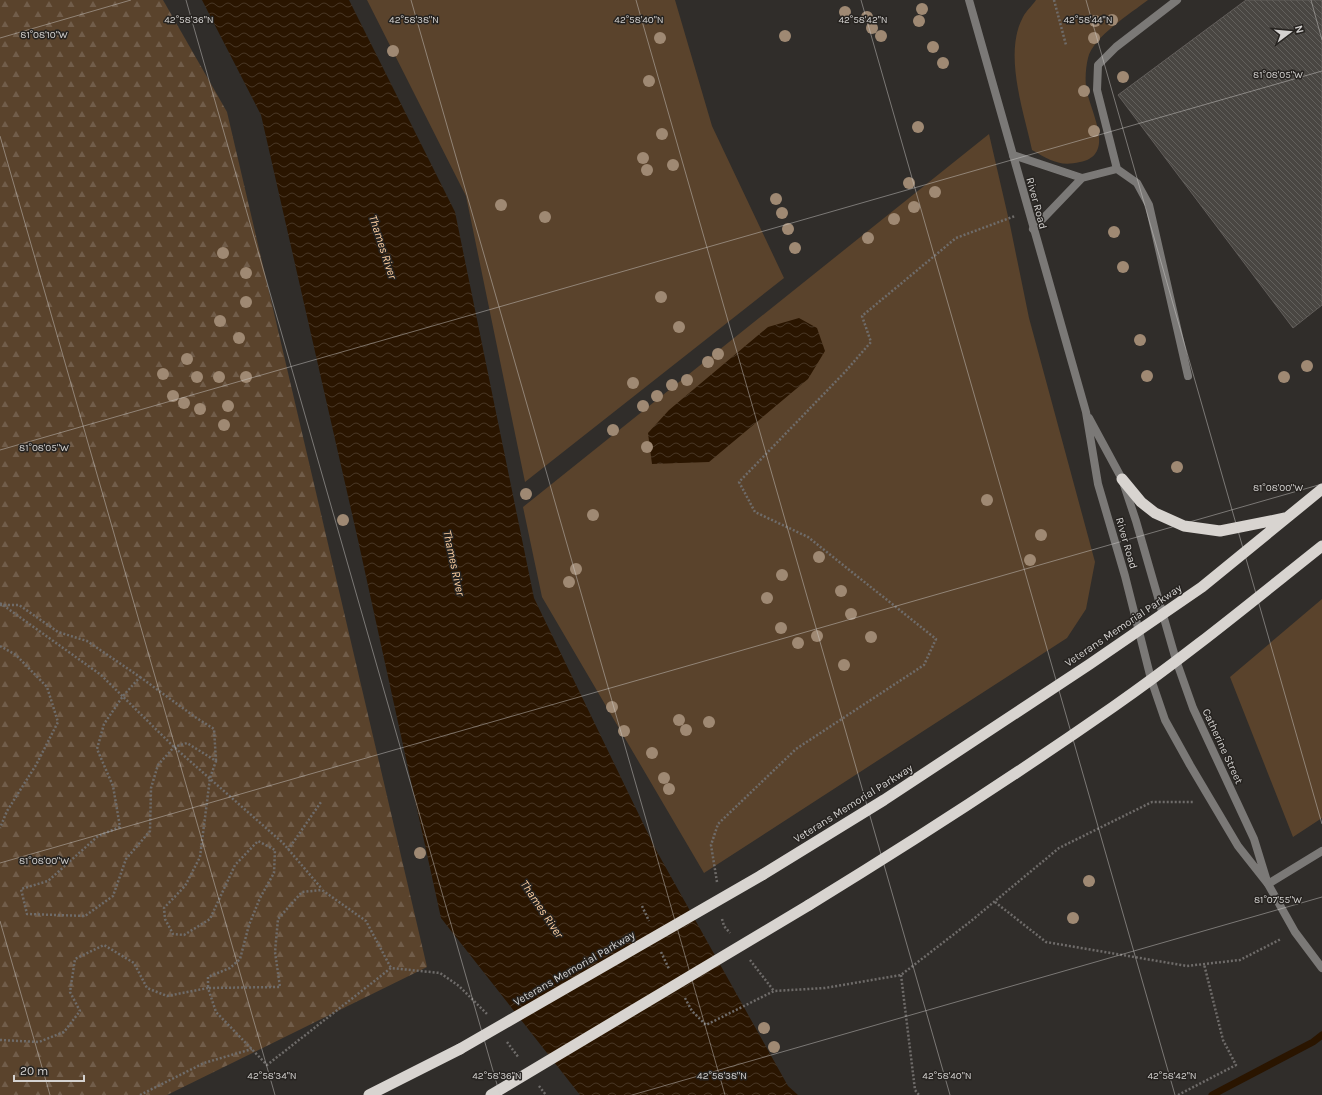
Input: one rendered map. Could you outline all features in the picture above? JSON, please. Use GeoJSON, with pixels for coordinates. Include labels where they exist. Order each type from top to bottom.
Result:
{"type":"FeatureCollection","features":[{"type":"Feature","properties":{"kind":"highway"},"geometry":{"type":"LineString","coordinates":[[1122,479],[1141,502],[1155,513],[1184,526],[1220,531],[1287,518]]}},
{"type":"Feature","properties":{"kind":"highway","name":"Veterans Memorial Parkway"},"geometry":{"type":"LineString","coordinates":[[369,1095],[460,1049],[762,875],[884,800],[1138,631],[1202,586],[1322,490]]}},
{"type":"Feature","properties":{"kind":"highway"},"geometry":{"type":"LineString","coordinates":[[491,1095],[809,905],[901,848],[1112,708],[1322,546]]}},
{"type":"Feature","properties":{"kind":"street","name":"River Road"},"geometry":{"type":"LineString","coordinates":[[969,0],[1086,412],[1098,484],[1125,576],[1151,679]]}},
{"type":"Feature","properties":{"kind":"street"},"geometry":{"type":"LineString","coordinates":[[1177,0],[1116,46],[1098,65],[1097,90],[1117,169],[1137,182],[1149,205],[1188,376]]}},
{"type":"Feature","properties":{"kind":"street"},"geometry":{"type":"LineString","coordinates":[[1013,155],[1082,178]]}},
{"type":"Feature","properties":{"kind":"street"},"geometry":{"type":"LineString","coordinates":[[1033,229],[1082,178],[1117,169]]}},
{"type":"Feature","properties":{"kind":"street","name":"River Road"},"geometry":{"type":"LineString","coordinates":[[1086,412],[1122,479],[1136,521],[1162,614]]}},
{"type":"Feature","properties":{"kind":"street","name":"Catherine Street"},"geometry":{"type":"LineString","coordinates":[[1162,614],[1193,708],[1254,839],[1268,884]]}},
{"type":"Feature","properties":{"kind":"street","name":"Catherine Street"},"geometry":{"type":"LineString","coordinates":[[1151,679],[1165,720],[1212,802],[1238,846],[1268,884],[1295,932],[1320,966]]}},
{"type":"Feature","properties":{"kind":"street"},"geometry":{"type":"LineString","coordinates":[[1268,884],[1322,851]]}},
{"type":"Feature","properties":{"kind":"path"},"geometry":{"type":"LineString","coordinates":[[1054,0],[1066,45]]}},
{"type":"Feature","properties":{"kind":"path"},"geometry":{"type":"LineString","coordinates":[[718,889],[711,845],[718,824],[796,749],[924,665],[936,639],[808,537],[755,512],[739,482],[844,374],[871,342],[862,316],[956,238],[1028,211]]}},
{"type":"Feature","properties":{"kind":"path"},"geometry":{"type":"LineString","coordinates":[[1,604],[19,605],[58,632],[87,641],[140,677],[194,717],[214,729],[216,761],[210,778],[200,857],[185,886],[164,908],[165,919],[173,934],[184,935],[210,919],[235,865],[258,841],[275,850],[274,873],[260,898],[249,925],[240,959],[230,968],[208,977],[208,988],[216,1012],[267,1065],[391,968],[366,921],[322,890],[288,850],[210,778],[174,747],[101,675],[1,604]]}},
{"type":"Feature","properties":{"kind":"path"},"geometry":{"type":"LineString","coordinates":[[0,646],[16,655],[47,687],[58,722],[36,765],[7,811],[0,828]]}},
{"type":"Feature","properties":{"kind":"path"},"geometry":{"type":"LineString","coordinates":[[140,677],[122,696],[104,724],[97,749],[113,786],[120,827],[98,836],[48,881],[21,889],[28,914],[85,916],[113,896],[126,859],[150,831],[151,788],[158,765],[174,747],[186,743],[216,761]]}},
{"type":"Feature","properties":{"kind":"path"},"geometry":{"type":"LineString","coordinates":[[288,850],[321,802]]}},
{"type":"Feature","properties":{"kind":"path"},"geometry":{"type":"LineString","coordinates":[[681,992],[692,1011],[706,1025],[774,991],[825,988],[901,975],[995,902],[1059,848],[1152,802],[1212,802]]}},
{"type":"Feature","properties":{"kind":"path"},"geometry":{"type":"LineString","coordinates":[[0,1040],[39,1042],[64,1032],[80,1011],[70,992],[75,959],[104,945],[134,963],[146,988],[167,996],[208,988],[280,987],[275,952],[278,919],[302,892],[322,890]]}},
{"type":"Feature","properties":{"kind":"path"},"geometry":{"type":"LineString","coordinates":[[995,902],[1046,942],[1187,966],[1240,960],[1295,932]]}},
{"type":"Feature","properties":{"kind":"path"},"geometry":{"type":"LineString","coordinates":[[642,906],[651,926]]}},
{"type":"Feature","properties":{"kind":"path"},"geometry":{"type":"LineString","coordinates":[[721,911],[724,926],[733,937]]}},
{"type":"Feature","properties":{"kind":"path"},"geometry":{"type":"LineString","coordinates":[[659,947],[671,973]]}},
{"type":"Feature","properties":{"kind":"path"},"geometry":{"type":"LineString","coordinates":[[746,955],[774,991]]}},
{"type":"Feature","properties":{"kind":"path"},"geometry":{"type":"LineString","coordinates":[[1178,1095],[1236,1065],[1223,1040],[1204,964]]}},
{"type":"Feature","properties":{"kind":"path"},"geometry":{"type":"LineString","coordinates":[[901,975],[915,1090],[919,1095]]}},
{"type":"Feature","properties":{"kind":"path"},"geometry":{"type":"LineString","coordinates":[[140,1095],[204,1063],[252,1050]]}},
{"type":"Feature","properties":{"kind":"green space"},"geometry":{"type":"Polygon","coordinates":[[[0,0],[163,0],[227,112],[427,967],[167,1095],[0,1095],[0,0]]]}},
{"type":"Feature","properties":{"kind":"green space"},"geometry":{"type":"Polygon","coordinates":[[[367,0],[675,0],[712,126],[784,278],[525,482],[466,196],[367,0]]]}},
{"type":"Feature","properties":{"kind":"green space"},"geometry":{"type":"Polygon","coordinates":[[[1036,0],[1148,0],[1114,26],[1097,42],[1091,50],[1088,58],[1086,83],[1098,130],[1099,141],[1097,150],[1091,158],[1080,162],[1066,164],[1055,162],[1032,150],[1017,83],[1015,48],[1017,32],[1023,17],[1036,0]]]}},
{"type":"Feature","properties":{"kind":"green space"},"geometry":{"type":"Polygon","coordinates":[[[989,134],[1029,318],[1095,562],[1086,609],[1067,638],[704,873],[542,597],[523,507],[989,134]]]}},
{"type":"Feature","properties":{"kind":"green space"},"geometry":{"type":"Polygon","coordinates":[[[1322,599],[1322,818],[1293,837],[1230,677],[1322,599]]]}},
{"type":"Feature","properties":{"kind":"water","name":"Thames River"},"geometry":{"type":"Polygon","coordinates":[[[202,0],[349,0],[455,212],[534,598],[656,850],[788,1086],[798,1095],[580,1095],[441,918],[358,540],[261,115],[202,0]]]}},
{"type":"Feature","properties":{"kind":"water"},"geometry":{"type":"Polygon","coordinates":[[[799,318],[817,328],[825,351],[808,379],[709,462],[652,464],[648,433],[669,410],[768,327],[799,318]]]}},
{"type":"Feature","properties":{"kind":"building"},"geometry":{"type":"Polygon","coordinates":[[[1246,0],[1322,0],[1322,305],[1293,328],[1118,95],[1246,0]]]}},
{"type":"Feature","properties":{"kind":"waterway"},"geometry":{"type":"LineString","coordinates":[[1212,1095],[1313,1042],[1322,1035]]}}]}
